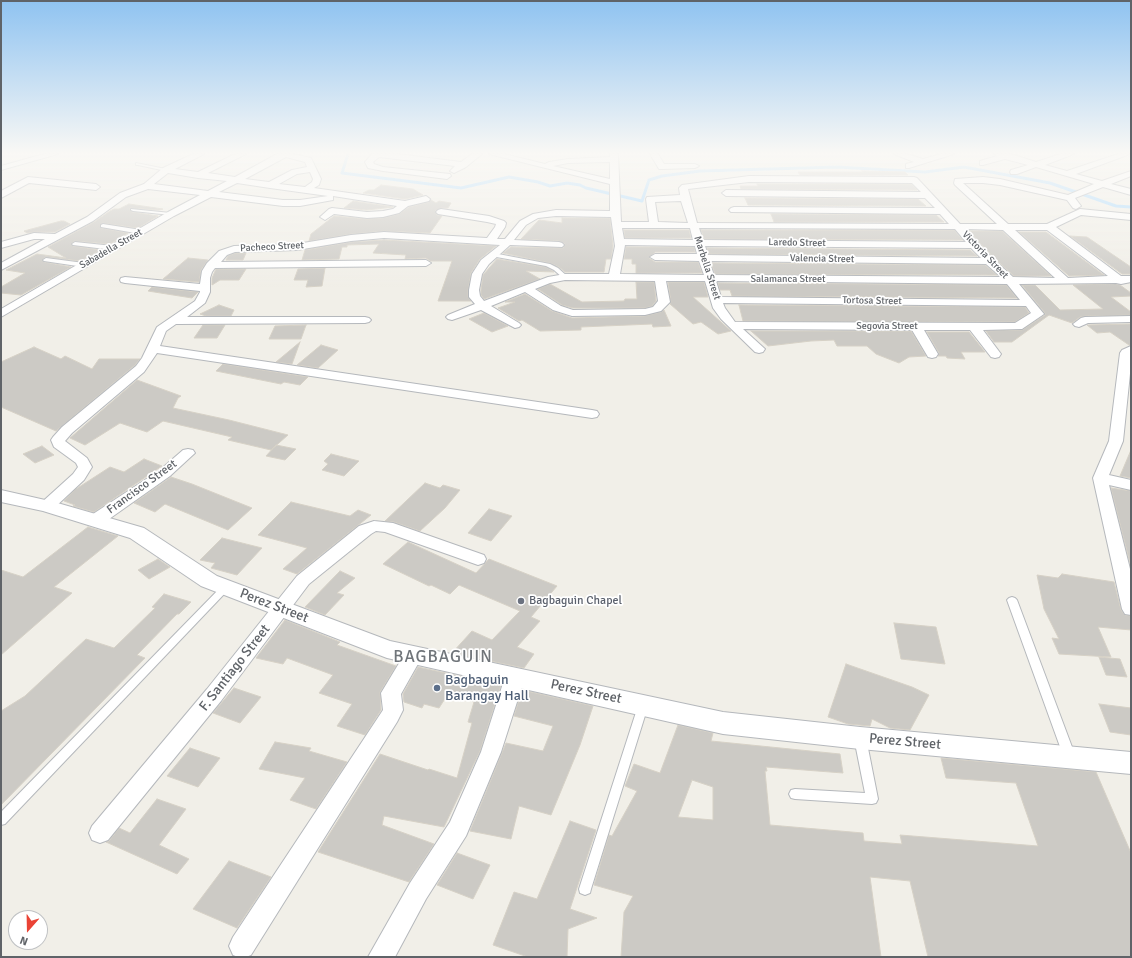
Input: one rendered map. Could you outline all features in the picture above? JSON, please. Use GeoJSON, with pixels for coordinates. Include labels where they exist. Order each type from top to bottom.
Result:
{"type":"FeatureCollection","features":[{"type":"Feature","properties":{"kind":"street"},"geometry":{"type":"LineString","coordinates":[[1,267],[90,219],[118,199]]}},
{"type":"Feature","properties":{"kind":"street","name":"Sabadella Street"},"geometry":{"type":"LineString","coordinates":[[1,314],[199,199]]}},
{"type":"Feature","properties":{"kind":"street"},"geometry":{"type":"LineString","coordinates":[[247,199],[283,203],[323,199]]}},
{"type":"Feature","properties":{"kind":"street"},"geometry":{"type":"LineString","coordinates":[[367,199],[406,204]]}},
{"type":"Feature","properties":{"kind":"street"},"geometry":{"type":"LineString","coordinates":[[325,217],[332,210],[367,215],[383,214],[396,211],[406,204],[426,199]]}},
{"type":"Feature","properties":{"kind":"street"},"geometry":{"type":"LineString","coordinates":[[614,278],[620,251],[620,242],[616,225],[615,199]]}},
{"type":"Feature","properties":{"kind":"street"},"geometry":{"type":"LineString","coordinates":[[654,225],[650,200],[672,199]]}},
{"type":"Feature","properties":{"kind":"street","name":"Marbella Street"},"geometry":{"type":"LineString","coordinates":[[684,199],[717,300],[725,317],[759,349]]}},
{"type":"Feature","properties":{"kind":"street"},"geometry":{"type":"LineString","coordinates":[[729,199],[741,226]]}},
{"type":"Feature","properties":{"kind":"street","name":"Victoria Street"},"geometry":{"type":"LineString","coordinates":[[931,199],[989,261],[1010,280],[1027,303],[1038,314]]}},
{"type":"Feature","properties":{"kind":"street"},"geometry":{"type":"LineString","coordinates":[[975,199],[1065,281]]}},
{"type":"Feature","properties":{"kind":"street"},"geometry":{"type":"LineString","coordinates":[[1076,199],[1080,212]]}},
{"type":"Feature","properties":{"kind":"street"},"geometry":{"type":"LineString","coordinates":[[734,210],[943,211]]}},
{"type":"Feature","properties":{"kind":"street"},"geometry":{"type":"LineString","coordinates":[[441,212],[489,219],[501,223],[500,227],[490,241]]}},
{"type":"Feature","properties":{"kind":"street"},"geometry":{"type":"LineString","coordinates":[[616,225],[1049,227],[1080,212],[1130,220]]}},
{"type":"Feature","properties":{"kind":"street"},"geometry":{"type":"LineString","coordinates":[[515,325],[483,306],[475,297],[475,281],[480,268],[507,242],[522,223],[536,216],[556,213],[615,214]]}},
{"type":"Feature","properties":{"kind":"street"},"geometry":{"type":"LineString","coordinates":[[1049,227],[1119,279],[1131,290]]}},
{"type":"Feature","properties":{"kind":"street","name":"Pacheco Street"},"geometry":{"type":"LineString","coordinates":[[211,265],[223,253],[234,249],[297,247],[370,236],[396,235],[559,245]]}},
{"type":"Feature","properties":{"kind":"street"},"geometry":{"type":"LineString","coordinates":[[1,245],[34,236],[55,237]]}},
{"type":"Feature","properties":{"kind":"street","name":"Laredo Street"},"geometry":{"type":"LineString","coordinates":[[620,242],[975,245]]}},
{"type":"Feature","properties":{"kind":"street","name":"Valencia Street"},"geometry":{"type":"LineString","coordinates":[[655,257],[989,261]]}},
{"type":"Feature","properties":{"kind":"street"},"geometry":{"type":"LineString","coordinates":[[47,506],[79,477],[85,468],[82,462],[59,444],[58,440],[130,379],[148,359],[160,329],[183,315],[199,302],[205,292],[205,278],[211,265],[426,263]]}},
{"type":"Feature","properties":{"kind":"street","name":"Salamanca Street"},"geometry":{"type":"LineString","coordinates":[[452,317],[548,280],[565,277],[1065,281],[1131,279]]}},
{"type":"Feature","properties":{"kind":"street"},"geometry":{"type":"LineString","coordinates":[[526,288],[557,308],[572,313],[645,312],[657,309],[662,306],[664,302],[660,278]]}},
{"type":"Feature","properties":{"kind":"street"},"geometry":{"type":"LineString","coordinates":[[126,280],[205,288]]}},
{"type":"Feature","properties":{"kind":"street","name":"Tortosa Street"},"geometry":{"type":"LineString","coordinates":[[717,300],[1027,303]]}},
{"type":"Feature","properties":{"kind":"street"},"geometry":{"type":"LineString","coordinates":[[1,305],[14,307]]}},
{"type":"Feature","properties":{"kind":"street","name":"Segovia Street"},"geometry":{"type":"LineString","coordinates":[[732,325],[1018,327],[1038,314]]}},
{"type":"Feature","properties":{"kind":"street"},"geometry":{"type":"LineString","coordinates":[[1079,324],[1085,320],[1131,319]]}},
{"type":"Feature","properties":{"kind":"street"},"geometry":{"type":"LineString","coordinates":[[173,321],[365,320]]}},
{"type":"Feature","properties":{"kind":"street"},"geometry":{"type":"LineString","coordinates":[[916,326],[932,354]]}},
{"type":"Feature","properties":{"kind":"street"},"geometry":{"type":"LineString","coordinates":[[974,327],[995,354]]}},
{"type":"Feature","properties":{"kind":"street"},"geometry":{"type":"LineString","coordinates":[[153,349],[592,414]]}},
{"type":"Feature","properties":{"kind":"street"},"geometry":{"type":"LineString","coordinates":[[1131,350],[1126,353],[1126,384],[1116,441],[1100,478],[1131,609]]}},
{"type":"Feature","properties":{"kind":"street","name":"Francisco Street"},"geometry":{"type":"LineString","coordinates":[[96,520],[165,473],[188,453]]}},
{"type":"Feature","properties":{"kind":"street"},"geometry":{"type":"LineString","coordinates":[[1100,478],[1131,485]]}},
{"type":"Feature","properties":{"kind":"street","name":"Perez Street"},"geometry":{"type":"LineString","coordinates":[[1,496],[47,506],[137,533],[209,581],[387,649],[736,725],[1131,763]]}},
{"type":"Feature","properties":{"kind":"street","name":"F. Santiago Street"},"geometry":{"type":"LineString","coordinates":[[100,833],[214,695],[303,580],[365,530],[374,526],[386,527],[478,559]]}},
{"type":"Feature","properties":{"kind":"street"},"geometry":{"type":"LineString","coordinates":[[242,946],[390,716],[393,710],[391,693],[414,655]]}},
{"type":"Feature","properties":{"kind":"street"},"geometry":{"type":"LineString","coordinates":[[381,957],[418,891],[458,829],[491,752],[515,677]]}},
{"type":"Feature","properties":{"kind":"lane"},"geometry":{"type":"LineString","coordinates":[[133,210],[171,214]]}},
{"type":"Feature","properties":{"kind":"lane"},"geometry":{"type":"LineString","coordinates":[[103,226],[141,232]]}},
{"type":"Feature","properties":{"kind":"lane"},"geometry":{"type":"LineString","coordinates":[[75,244],[113,248]]}},
{"type":"Feature","properties":{"kind":"lane"},"geometry":{"type":"LineString","coordinates":[[493,255],[548,265],[556,269],[565,277]]}},
{"type":"Feature","properties":{"kind":"lane"},"geometry":{"type":"LineString","coordinates":[[46,260],[84,265]]}},
{"type":"Feature","properties":{"kind":"lane"},"geometry":{"type":"LineString","coordinates":[[1,820],[225,588]]}},
{"type":"Feature","properties":{"kind":"lane"},"geometry":{"type":"LineString","coordinates":[[1012,600],[1070,757]]}},
{"type":"Feature","properties":{"kind":"lane"},"geometry":{"type":"LineString","coordinates":[[586,889],[644,705]]}},
{"type":"Feature","properties":{"kind":"lane"},"geometry":{"type":"LineString","coordinates":[[795,794],[872,799],[860,738]]}},
{"type":"Feature","properties":{"kind":"building"},"geometry":{"type":"Polygon","coordinates":[[[745,199],[867,199],[918,199],[926,206],[748,205],[745,199]]]}},
{"type":"Feature","properties":{"kind":"building"},"geometry":{"type":"Polygon","coordinates":[[[431,200],[436,203],[439,201],[451,203],[448,208],[441,208],[435,211],[437,215],[442,216],[430,233],[384,231],[351,234],[309,241],[311,234],[334,216],[367,219],[383,218],[399,214],[409,207],[429,202],[431,200]]]}},
{"type":"Feature","properties":{"kind":"building"},"geometry":{"type":"Polygon","coordinates":[[[353,201],[393,207],[367,210],[344,208],[353,201]]]}},
{"type":"Feature","properties":{"kind":"building"},"geometry":{"type":"Polygon","coordinates":[[[129,204],[163,209],[130,208],[132,212],[158,216],[138,228],[102,223],[100,225],[101,228],[128,233],[110,244],[74,241],[71,244],[73,246],[100,250],[81,261],[45,257],[42,260],[44,262],[71,267],[21,295],[1,293],[1,287],[25,273],[6,270],[37,254],[66,258],[48,247],[94,222],[110,211],[119,209],[129,204]]]}},
{"type":"Feature","properties":{"kind":"building"},"geometry":{"type":"Polygon","coordinates":[[[771,214],[936,215],[944,222],[774,222],[771,214]]]}},
{"type":"Feature","properties":{"kind":"building"},"geometry":{"type":"Polygon","coordinates":[[[562,218],[610,218],[613,246],[611,259],[606,259],[604,272],[565,272],[559,267],[550,263],[503,253],[511,247],[563,248],[565,244],[559,241],[521,239],[539,220],[562,223],[562,218]]]}},
{"type":"Feature","properties":{"kind":"building"},"geometry":{"type":"Polygon","coordinates":[[[61,221],[70,224],[55,232],[27,233],[24,231],[61,221]]]}},
{"type":"Feature","properties":{"kind":"building"},"geometry":{"type":"Polygon","coordinates":[[[624,230],[689,230],[691,238],[625,238],[624,230]]]}},
{"type":"Feature","properties":{"kind":"building"},"geometry":{"type":"Polygon","coordinates":[[[701,230],[954,230],[963,240],[704,239],[701,230]]]}},
{"type":"Feature","properties":{"kind":"building"},"geometry":{"type":"Polygon","coordinates":[[[969,231],[1002,231],[1051,276],[1014,276],[994,258],[969,231]]]}},
{"type":"Feature","properties":{"kind":"building"},"geometry":{"type":"Polygon","coordinates":[[[1019,232],[1046,232],[1104,275],[1069,276],[1019,232]]]}},
{"type":"Feature","properties":{"kind":"building"},"geometry":{"type":"Polygon","coordinates":[[[1070,236],[1087,237],[1131,267],[1131,274],[1122,274],[1070,236]]]}},
{"type":"Feature","properties":{"kind":"building"},"geometry":{"type":"Polygon","coordinates":[[[384,240],[496,246],[480,259],[471,273],[468,297],[471,301],[438,301],[452,261],[430,261],[426,258],[405,259],[406,255],[373,253],[379,244],[347,245],[347,247],[342,247],[339,259],[302,260],[305,250],[351,242],[384,240]]]}},
{"type":"Feature","properties":{"kind":"building"},"geometry":{"type":"Polygon","coordinates":[[[626,247],[694,247],[695,252],[655,252],[649,258],[655,262],[698,262],[702,273],[636,273],[636,264],[632,264],[632,259],[624,259],[626,247]]]}},
{"type":"Feature","properties":{"kind":"building"},"geometry":{"type":"Polygon","coordinates":[[[707,248],[970,250],[977,256],[709,254],[707,248]]]}},
{"type":"Feature","properties":{"kind":"building"},"geometry":{"type":"Polygon","coordinates":[[[235,253],[246,253],[243,260],[226,260],[228,256],[235,253]]]}},
{"type":"Feature","properties":{"kind":"building"},"geometry":{"type":"Polygon","coordinates":[[[188,258],[208,260],[201,270],[199,282],[163,279],[188,258]]]}},
{"type":"Feature","properties":{"kind":"building"},"geometry":{"type":"Polygon","coordinates":[[[497,259],[546,267],[554,272],[526,271],[540,279],[484,299],[481,295],[483,275],[497,259]]]}},
{"type":"Feature","properties":{"kind":"building"},"geometry":{"type":"Polygon","coordinates":[[[711,263],[985,265],[997,275],[715,274],[711,263]]]}},
{"type":"Feature","properties":{"kind":"building"},"geometry":{"type":"Polygon","coordinates":[[[325,268],[322,286],[306,287],[308,280],[294,280],[298,269],[325,268]]]}},
{"type":"Feature","properties":{"kind":"building"},"geometry":{"type":"Polygon","coordinates":[[[216,269],[246,269],[239,280],[220,280],[212,285],[212,278],[216,269]]]}},
{"type":"Feature","properties":{"kind":"building"},"geometry":{"type":"Polygon","coordinates":[[[636,282],[654,282],[656,301],[652,306],[645,308],[573,308],[562,305],[538,289],[550,284],[582,302],[624,301],[625,299],[637,299],[636,282]]]}},
{"type":"Feature","properties":{"kind":"building"},"geometry":{"type":"Polygon","coordinates":[[[668,282],[704,282],[708,297],[693,297],[731,331],[718,334],[701,322],[693,324],[670,304],[668,282]]]}},
{"type":"Feature","properties":{"kind":"building"},"geometry":{"type":"Polygon","coordinates":[[[718,283],[1006,285],[1017,298],[732,296],[730,290],[720,290],[718,283]]]}},
{"type":"Feature","properties":{"kind":"building"},"geometry":{"type":"Polygon","coordinates":[[[1022,285],[1035,285],[1060,310],[1103,309],[1073,285],[1120,285],[1131,293],[1131,296],[1111,297],[1131,312],[1131,315],[1085,316],[1080,317],[1072,323],[1049,315],[1012,342],[994,342],[986,331],[1022,330],[1045,315],[1045,313],[1022,285]]]}},
{"type":"Feature","properties":{"kind":"building"},"geometry":{"type":"Polygon","coordinates":[[[152,287],[198,292],[192,298],[148,291],[152,287]]]}},
{"type":"Feature","properties":{"kind":"building"},"geometry":{"type":"Polygon","coordinates":[[[525,294],[552,311],[572,318],[645,316],[664,310],[671,326],[653,327],[652,324],[581,327],[581,330],[540,331],[522,320],[519,321],[498,308],[515,302],[505,302],[525,294]]]}},
{"type":"Feature","properties":{"kind":"building"},"geometry":{"type":"Polygon","coordinates":[[[219,305],[234,310],[231,316],[206,316],[200,314],[219,305]]]}},
{"type":"Feature","properties":{"kind":"building"},"geometry":{"type":"Polygon","coordinates":[[[739,305],[1025,307],[1029,313],[1015,322],[743,321],[739,305]]]}},
{"type":"Feature","properties":{"kind":"building"},"geometry":{"type":"Polygon","coordinates":[[[484,313],[508,326],[492,332],[469,319],[484,313]]]}},
{"type":"Feature","properties":{"kind":"building"},"geometry":{"type":"Polygon","coordinates":[[[1131,324],[1131,345],[1110,332],[1097,333],[1087,325],[1131,324]]]}},
{"type":"Feature","properties":{"kind":"building"},"geometry":{"type":"Polygon","coordinates":[[[203,325],[225,325],[217,338],[194,338],[203,325]]]}},
{"type":"Feature","properties":{"kind":"building"},"geometry":{"type":"Polygon","coordinates":[[[306,325],[301,339],[269,339],[275,326],[306,325]]]}},
{"type":"Feature","properties":{"kind":"building"},"geometry":{"type":"Polygon","coordinates":[[[751,331],[911,331],[926,356],[909,357],[899,363],[876,354],[867,346],[837,346],[834,340],[768,346],[751,331]]]}},
{"type":"Feature","properties":{"kind":"building"},"geometry":{"type":"Polygon","coordinates":[[[927,332],[969,332],[985,352],[961,352],[965,359],[938,356],[939,353],[927,332]]]}},
{"type":"Feature","properties":{"kind":"building"},"geometry":{"type":"Polygon","coordinates":[[[300,342],[292,364],[276,362],[300,342]]]}},
{"type":"Feature","properties":{"kind":"building"},"geometry":{"type":"Polygon","coordinates":[[[321,345],[338,350],[318,368],[297,365],[321,345]]]}},
{"type":"Feature","properties":{"kind":"building"},"geometry":{"type":"Polygon","coordinates":[[[34,347],[61,359],[65,356],[92,369],[99,359],[140,359],[135,365],[56,431],[1,407],[1,362],[34,347]]]}},
{"type":"Feature","properties":{"kind":"building"},"geometry":{"type":"Polygon","coordinates":[[[223,364],[308,377],[300,385],[284,382],[281,384],[216,371],[223,364]]]}},
{"type":"Feature","properties":{"kind":"building"},"geometry":{"type":"Polygon","coordinates":[[[137,380],[181,396],[178,398],[173,408],[288,435],[271,450],[228,440],[232,437],[163,421],[147,432],[120,423],[85,445],[70,438],[137,380]]]}},
{"type":"Feature","properties":{"kind":"building"},"geometry":{"type":"Polygon","coordinates":[[[276,445],[296,449],[285,460],[266,456],[276,445]]]}},
{"type":"Feature","properties":{"kind":"building"},"geometry":{"type":"Polygon","coordinates":[[[42,446],[54,455],[35,463],[23,454],[42,446]]]}},
{"type":"Feature","properties":{"kind":"building"},"geometry":{"type":"Polygon","coordinates":[[[1131,450],[1131,478],[1120,476],[1131,450]]]}},
{"type":"Feature","properties":{"kind":"building"},"geometry":{"type":"Polygon","coordinates":[[[331,454],[359,461],[344,476],[322,470],[328,464],[324,461],[331,454]]]}},
{"type":"Feature","properties":{"kind":"building"},"geometry":{"type":"Polygon","coordinates":[[[144,459],[162,466],[94,512],[73,506],[75,505],[64,501],[76,489],[110,467],[124,472],[144,459]]]}},
{"type":"Feature","properties":{"kind":"building"},"geometry":{"type":"Polygon","coordinates":[[[171,477],[252,508],[228,530],[165,504],[155,512],[134,503],[171,477]]]}},
{"type":"Feature","properties":{"kind":"building"},"geometry":{"type":"Polygon","coordinates":[[[425,483],[440,488],[443,485],[460,490],[445,508],[420,531],[394,522],[385,521],[425,483]]]}},
{"type":"Feature","properties":{"kind":"building"},"geometry":{"type":"Polygon","coordinates":[[[1111,488],[1131,491],[1131,567],[1111,488]]]}},
{"type":"Feature","properties":{"kind":"building"},"geometry":{"type":"Polygon","coordinates":[[[291,502],[350,516],[358,510],[371,515],[297,574],[283,569],[307,548],[258,535],[291,502]]]}},
{"type":"Feature","properties":{"kind":"building"},"geometry":{"type":"Polygon","coordinates":[[[489,509],[512,516],[491,541],[468,533],[489,509]]]}},
{"type":"Feature","properties":{"kind":"building"},"geometry":{"type":"Polygon","coordinates":[[[88,527],[118,536],[54,587],[72,593],[1,655],[1,570],[23,577],[88,527]]]}},
{"type":"Feature","properties":{"kind":"building"},"geometry":{"type":"Polygon","coordinates":[[[222,538],[262,548],[237,575],[211,568],[215,563],[200,560],[222,538]]]}},
{"type":"Feature","properties":{"kind":"building"},"geometry":{"type":"Polygon","coordinates":[[[408,542],[476,573],[489,559],[557,586],[531,617],[540,621],[517,647],[534,654],[524,668],[452,653],[472,631],[492,640],[520,611],[459,585],[450,594],[431,585],[429,586],[383,564],[408,542]]]}},
{"type":"Feature","properties":{"kind":"building"},"geometry":{"type":"Polygon","coordinates":[[[158,559],[170,567],[149,579],[138,570],[158,559]]]}},
{"type":"Feature","properties":{"kind":"building"},"geometry":{"type":"Polygon","coordinates":[[[340,571],[355,578],[337,593],[344,595],[325,615],[305,607],[340,571]]]}},
{"type":"Feature","properties":{"kind":"building"},"geometry":{"type":"Polygon","coordinates":[[[1062,574],[1114,582],[1121,610],[1125,615],[1131,616],[1131,630],[1098,627],[1111,657],[1059,654],[1052,638],[1059,639],[1044,609],[1037,575],[1058,578],[1062,574]]]}},
{"type":"Feature","properties":{"kind":"building"},"geometry":{"type":"Polygon","coordinates":[[[164,594],[191,602],[179,614],[177,614],[137,655],[145,658],[1,805],[1,711],[25,696],[86,639],[114,648],[155,608],[152,607],[164,594]]]}},
{"type":"Feature","properties":{"kind":"building"},"geometry":{"type":"Polygon","coordinates":[[[285,620],[340,642],[337,645],[396,666],[380,692],[381,710],[365,735],[337,726],[352,704],[319,693],[333,675],[287,658],[283,664],[256,658],[285,620]]]}},
{"type":"Feature","properties":{"kind":"building"},"geometry":{"type":"Polygon","coordinates":[[[894,623],[936,627],[945,664],[901,659],[894,623]]]}},
{"type":"Feature","properties":{"kind":"building"},"geometry":{"type":"Polygon","coordinates":[[[1099,657],[1120,659],[1127,677],[1106,675],[1099,657]]]}},
{"type":"Feature","properties":{"kind":"building"},"geometry":{"type":"Polygon","coordinates":[[[846,664],[912,687],[929,695],[910,730],[890,728],[872,719],[870,726],[848,724],[828,717],[846,664]]]}},
{"type":"Feature","properties":{"kind":"building"},"geometry":{"type":"Polygon","coordinates":[[[418,667],[501,685],[480,751],[444,827],[384,816],[382,825],[434,844],[409,882],[318,852],[380,754],[457,778],[472,723],[468,722],[474,702],[448,694],[439,708],[424,704],[422,708],[404,702],[403,694],[418,667]]]}},
{"type":"Feature","properties":{"kind":"building"},"geometry":{"type":"Polygon","coordinates":[[[234,688],[261,697],[240,723],[213,713],[234,688]]]}},
{"type":"Feature","properties":{"kind":"building"},"geometry":{"type":"Polygon","coordinates":[[[522,690],[593,706],[580,745],[551,815],[519,806],[511,839],[470,831],[506,743],[543,751],[553,726],[514,716],[522,690]]]}},
{"type":"Feature","properties":{"kind":"building"},"geometry":{"type":"Polygon","coordinates":[[[1099,704],[1131,708],[1131,735],[1110,732],[1099,704]]]}},
{"type":"Feature","properties":{"kind":"building"},"geometry":{"type":"Polygon","coordinates":[[[678,725],[713,733],[711,741],[840,754],[843,773],[766,767],[767,771],[765,771],[770,825],[863,833],[864,841],[902,844],[900,835],[1038,846],[1016,783],[946,778],[941,758],[1096,772],[1131,853],[1131,957],[928,957],[910,881],[870,877],[881,957],[621,957],[624,912],[633,896],[594,885],[609,835],[612,836],[637,791],[625,786],[634,764],[660,773],[678,725]],[[692,780],[678,817],[713,820],[713,787],[692,780]]]}},
{"type":"Feature","properties":{"kind":"building"},"geometry":{"type":"Polygon","coordinates":[[[275,742],[311,748],[309,751],[347,762],[316,809],[290,800],[305,778],[259,769],[275,742]]]}},
{"type":"Feature","properties":{"kind":"building"},"geometry":{"type":"Polygon","coordinates":[[[190,748],[220,758],[198,787],[167,776],[190,748]]]}},
{"type":"Feature","properties":{"kind":"building"},"geometry":{"type":"Polygon","coordinates":[[[157,799],[186,809],[159,845],[189,859],[177,874],[106,842],[109,841],[119,828],[130,833],[157,799]]]}},
{"type":"Feature","properties":{"kind":"building"},"geometry":{"type":"Polygon","coordinates":[[[570,821],[596,830],[570,909],[597,918],[568,929],[567,957],[528,957],[493,945],[514,892],[537,899],[570,821]]]}},
{"type":"Feature","properties":{"kind":"building"},"geometry":{"type":"Polygon","coordinates":[[[457,853],[490,865],[473,899],[437,885],[457,853]]]}},
{"type":"Feature","properties":{"kind":"building"},"geometry":{"type":"Polygon","coordinates":[[[229,861],[271,877],[237,928],[193,909],[229,861]]]}},
{"type":"Feature","properties":{"kind":"waterway"},"geometry":{"type":"LineString","coordinates":[[632,199],[642,201],[643,199]]}},
{"type":"Feature","properties":{"kind":"waterway"},"geometry":{"type":"LineString","coordinates":[[1095,199],[1116,206],[1131,207]]}},
{"type":"Feature","properties":{"kind":"place","name":"Bagbaguin Chapel"},"geometry":{"type":"Point","coordinates":[521,601]}},
{"type":"Feature","properties":{"kind":"place","name":"Bagbaguin Barangay Hall"},"geometry":{"type":"Point","coordinates":[437,688]}},
{"type":"Feature","properties":{"kind":"district","name":"BAGBAGUIN"},"geometry":{"type":"Point","coordinates":[443,658]}}]}
